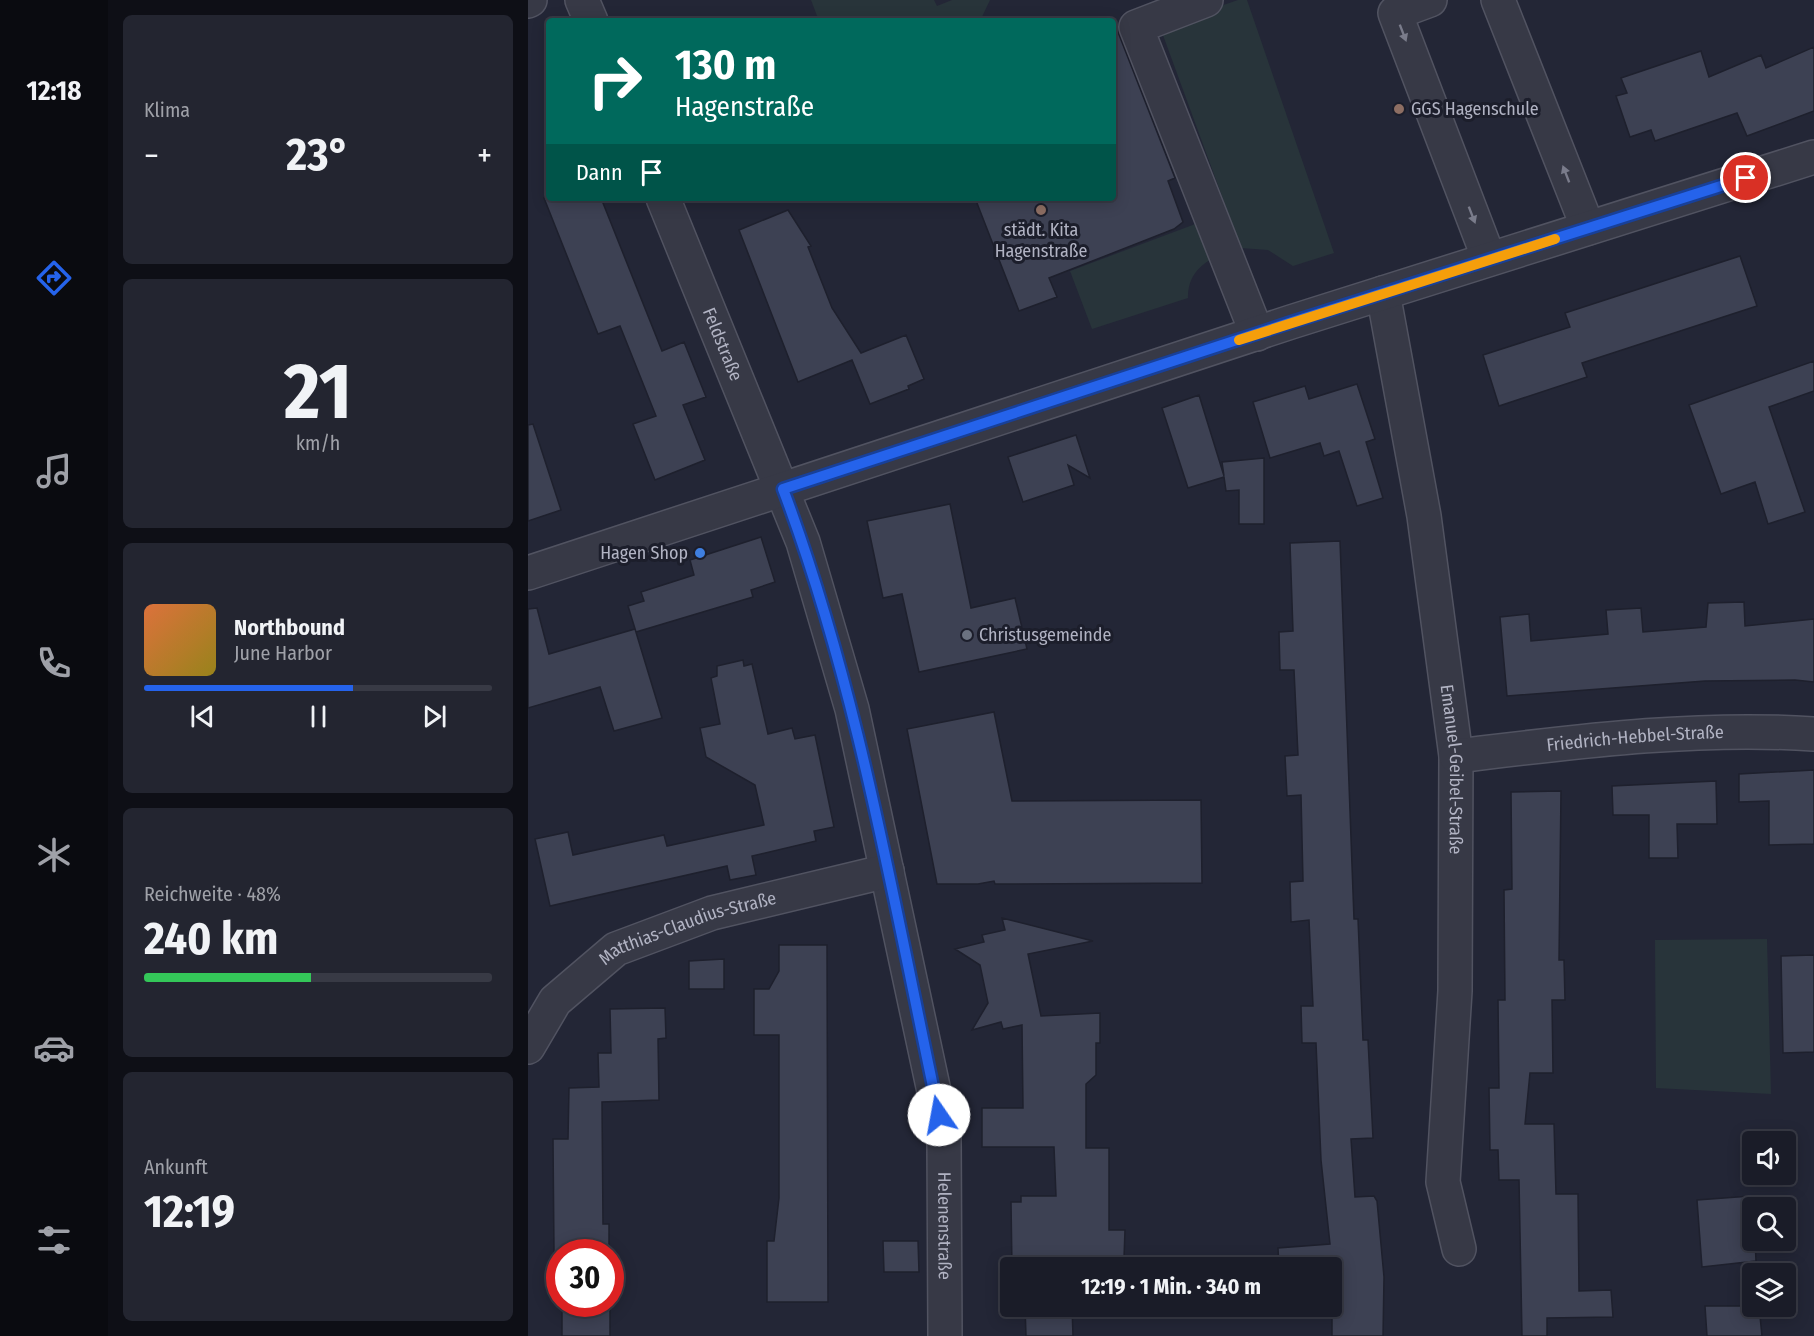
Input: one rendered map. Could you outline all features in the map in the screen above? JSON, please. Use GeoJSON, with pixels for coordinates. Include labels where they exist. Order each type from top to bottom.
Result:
{"type":"FeatureCollection","features":[{"type":"Feature","properties":{"kind":"street"},"geometry":{"type":"LineString","coordinates":[[582,0],[590,18]]}},
{"type":"Feature","properties":{"kind":"street"},"geometry":{"type":"LineString","coordinates":[[1206,0],[1136,27],[1257,334]]}},
{"type":"Feature","properties":{"kind":"street"},"geometry":{"type":"LineString","coordinates":[[1430,0],[1395,13],[1489,259]]}},
{"type":"Feature","properties":{"kind":"street"},"geometry":{"type":"LineString","coordinates":[[1498,0],[1588,228]]}},
{"type":"Feature","properties":{"kind":"street"},"geometry":{"type":"LineString","coordinates":[[528,573],[1383,293],[1814,157]]}},
{"type":"Feature","properties":{"kind":"street","name":"Feldstraße"},"geometry":{"type":"LineString","coordinates":[[664,201],[783,489]]}},
{"type":"Feature","properties":{"kind":"street","name":"Emanuel-Geibel-Straße"},"geometry":{"type":"LineString","coordinates":[[1383,293],[1424,516],[1456,756],[1455,991],[1443,1182],[1459,1249]]}},
{"type":"Feature","properties":{"kind":"street","name":"Helenenstraße"},"geometry":{"type":"LineString","coordinates":[[783,489],[803,542],[852,709],[944,1138],[945,1336]]}},
{"type":"Feature","properties":{"kind":"street","name":"Friedrich-Hebbel-Straße"},"geometry":{"type":"LineString","coordinates":[[1456,756],[1617,737],[1775,732],[1814,734]]}},
{"type":"Feature","properties":{"kind":"street","name":"Matthias-Claudius-Straße"},"geometry":{"type":"LineString","coordinates":[[528,1047],[555,1001],[616,949],[712,913],[887,871]]}},
{"type":"Feature","properties":{"kind":"shaded area"},"geometry":{"type":"Polygon","coordinates":[[[811,0],[934,0],[937,6],[952,0],[990,0],[981,18],[818,18],[811,0]]]}},
{"type":"Feature","properties":{"kind":"shaded area"},"geometry":{"type":"Polygon","coordinates":[[[1238,0],[1247,0],[1334,253],[1293,266],[1268,250],[1241,248],[1160,27],[1238,0]]]}},
{"type":"Feature","properties":{"kind":"shaded area"},"geometry":{"type":"Polygon","coordinates":[[[1198,223],[1213,258],[1194,275],[1188,298],[1092,329],[1070,271],[1198,223]]]}},
{"type":"Feature","properties":{"kind":"shaded area"},"geometry":{"type":"Polygon","coordinates":[[[1767,939],[1771,1094],[1656,1088],[1655,940],[1767,939]]]}},
{"type":"Feature","properties":{"kind":"building"},"geometry":{"type":"Polygon","coordinates":[[[1116,27],[1175,178],[1168,181],[1183,222],[1174,229],[1049,278],[1057,297],[1019,311],[976,201],[1116,201],[1116,27]]]}},
{"type":"Feature","properties":{"kind":"building"},"geometry":{"type":"Polygon","coordinates":[[[1814,47],[1814,111],[1747,136],[1737,113],[1655,141],[1651,130],[1630,137],[1616,96],[1627,93],[1621,78],[1701,51],[1709,77],[1761,55],[1766,68],[1814,47]]]}},
{"type":"Feature","properties":{"kind":"building"},"geometry":{"type":"Polygon","coordinates":[[[544,198],[546,201],[602,201],[662,351],[684,342],[706,397],[683,405],[705,460],[655,480],[633,424],[656,416],[620,326],[598,334],[544,198]]]}},
{"type":"Feature","properties":{"kind":"building"},"geometry":{"type":"Polygon","coordinates":[[[788,210],[811,246],[808,247],[832,308],[861,353],[906,335],[924,379],[908,386],[909,389],[870,404],[852,360],[798,382],[739,230],[788,210]]]}},
{"type":"Feature","properties":{"kind":"building"},"geometry":{"type":"Polygon","coordinates":[[[1740,256],[1757,306],[1582,363],[1587,377],[1499,406],[1483,355],[1570,327],[1565,313],[1740,256]]]}},
{"type":"Feature","properties":{"kind":"building"},"geometry":{"type":"Polygon","coordinates":[[[1814,361],[1814,391],[1769,407],[1805,512],[1768,524],[1755,482],[1721,494],[1689,405],[1814,361]]]}},
{"type":"Feature","properties":{"kind":"building"},"geometry":{"type":"Polygon","coordinates":[[[1357,384],[1375,439],[1366,442],[1383,498],[1357,506],[1339,451],[1324,456],[1320,443],[1270,458],[1253,402],[1305,386],[1309,399],[1357,384]]]}},
{"type":"Feature","properties":{"kind":"building"},"geometry":{"type":"Polygon","coordinates":[[[1199,395],[1224,476],[1222,462],[1264,458],[1264,524],[1239,524],[1239,490],[1226,491],[1224,477],[1188,488],[1162,408],[1199,395]]]}},
{"type":"Feature","properties":{"kind":"building"},"geometry":{"type":"Polygon","coordinates":[[[533,424],[561,510],[528,521],[528,425],[533,424]]]}},
{"type":"Feature","properties":{"kind":"building"},"geometry":{"type":"Polygon","coordinates":[[[1076,435],[1090,478],[1068,465],[1074,485],[1023,502],[1008,457],[1076,435]]]}},
{"type":"Feature","properties":{"kind":"building"},"geometry":{"type":"Polygon","coordinates":[[[950,504],[971,608],[1015,598],[1027,649],[919,672],[902,594],[883,598],[867,521],[950,504]]]}},
{"type":"Feature","properties":{"kind":"building"},"geometry":{"type":"Polygon","coordinates":[[[761,537],[775,582],[751,590],[753,597],[636,632],[628,606],[644,601],[641,592],[694,575],[690,560],[761,537]]]}},
{"type":"Feature","properties":{"kind":"building"},"geometry":{"type":"Polygon","coordinates":[[[1340,541],[1354,919],[1358,919],[1363,1040],[1368,1040],[1373,1138],[1351,1139],[1355,1197],[1374,1196],[1377,1201],[1384,1277],[1383,1336],[1332,1336],[1332,1317],[1342,1317],[1342,1257],[1278,1257],[1278,1248],[1330,1244],[1321,1160],[1316,1043],[1302,1043],[1301,1006],[1313,1006],[1309,920],[1291,922],[1290,882],[1303,881],[1301,795],[1287,796],[1285,756],[1298,755],[1294,670],[1280,670],[1279,632],[1293,631],[1290,543],[1340,541]]]}},
{"type":"Feature","properties":{"kind":"building"},"geometry":{"type":"Polygon","coordinates":[[[1744,602],[1745,626],[1814,619],[1814,682],[1795,680],[1705,681],[1507,696],[1500,617],[1529,614],[1531,641],[1608,634],[1606,610],[1641,608],[1643,632],[1706,627],[1708,603],[1744,602]]]}},
{"type":"Feature","properties":{"kind":"building"},"geometry":{"type":"Polygon","coordinates":[[[537,608],[549,654],[635,629],[662,718],[614,731],[600,687],[528,708],[528,609],[537,608]]]}},
{"type":"Feature","properties":{"kind":"building"},"geometry":{"type":"Polygon","coordinates":[[[743,660],[744,666],[752,664],[768,734],[792,728],[795,739],[815,735],[834,827],[814,831],[816,841],[752,856],[756,875],[730,880],[727,866],[550,906],[535,839],[568,832],[573,855],[664,835],[667,846],[764,825],[755,785],[706,757],[700,728],[720,724],[711,678],[717,676],[717,666],[743,660]]]}},
{"type":"Feature","properties":{"kind":"building"},"geometry":{"type":"Polygon","coordinates":[[[994,712],[1012,801],[1201,800],[1202,883],[995,884],[994,881],[978,884],[937,884],[907,729],[994,712]]]}},
{"type":"Feature","properties":{"kind":"building"},"geometry":{"type":"Polygon","coordinates":[[[1814,770],[1814,844],[1769,845],[1769,801],[1739,802],[1739,774],[1814,770]]]}},
{"type":"Feature","properties":{"kind":"building"},"geometry":{"type":"Polygon","coordinates":[[[1716,781],[1717,824],[1677,824],[1678,858],[1649,858],[1649,815],[1613,815],[1612,786],[1716,781]]]}},
{"type":"Feature","properties":{"kind":"building"},"geometry":{"type":"Polygon","coordinates":[[[1561,791],[1559,960],[1564,960],[1565,1000],[1552,1000],[1553,1073],[1530,1073],[1525,1124],[1554,1124],[1556,1194],[1578,1194],[1579,1291],[1611,1290],[1613,1317],[1547,1318],[1547,1336],[1522,1336],[1519,1180],[1499,1180],[1498,1150],[1490,1150],[1489,1088],[1499,1088],[1498,1000],[1505,1000],[1504,890],[1512,889],[1511,792],[1561,791]]]}},
{"type":"Feature","properties":{"kind":"building"},"geometry":{"type":"Polygon","coordinates":[[[1002,918],[1093,941],[1028,954],[1041,1016],[1100,1013],[1100,1043],[1096,1043],[1096,1075],[1086,1084],[1086,1148],[1109,1148],[1109,1230],[1125,1230],[1124,1257],[1012,1257],[1011,1202],[1021,1202],[1021,1196],[1056,1196],[1054,1147],[982,1147],[982,1108],[1023,1108],[1022,1025],[1003,1029],[1001,1022],[972,1030],[988,1003],[980,965],[955,949],[984,942],[982,935],[1005,930],[1002,918]]]}},
{"type":"Feature","properties":{"kind":"building"},"geometry":{"type":"Polygon","coordinates":[[[779,945],[827,945],[828,1302],[767,1302],[767,1241],[774,1241],[779,1198],[779,1035],[754,1035],[754,989],[769,989],[779,971],[779,945]]]}},
{"type":"Feature","properties":{"kind":"building"},"geometry":{"type":"Polygon","coordinates":[[[1814,955],[1814,1052],[1783,1053],[1781,956],[1814,955]]]}},
{"type":"Feature","properties":{"kind":"building"},"geometry":{"type":"Polygon","coordinates":[[[724,959],[724,989],[689,989],[689,961],[724,959]]]}},
{"type":"Feature","properties":{"kind":"building"},"geometry":{"type":"Polygon","coordinates":[[[665,1008],[666,1038],[658,1039],[659,1100],[602,1102],[603,1224],[609,1224],[609,1239],[554,1239],[553,1139],[568,1139],[569,1088],[599,1087],[598,1053],[611,1053],[610,1009],[665,1008]]]}},
{"type":"Feature","properties":{"kind":"building"},"geometry":{"type":"Polygon","coordinates":[[[1751,1196],[1742,1197],[1742,1251],[1756,1251],[1756,1261],[1702,1267],[1697,1200],[1751,1196]]]}},
{"type":"Feature","properties":{"kind":"building"},"geometry":{"type":"Polygon","coordinates":[[[883,1241],[918,1241],[919,1272],[884,1272],[883,1241]]]}},
{"type":"Feature","properties":{"kind":"building"},"geometry":{"type":"Polygon","coordinates":[[[1705,1306],[1742,1306],[1742,1317],[1760,1317],[1762,1336],[1707,1336],[1705,1306]]]}},
{"type":"Feature","properties":{"kind":"building"},"geometry":{"type":"Polygon","coordinates":[[[562,1317],[610,1317],[610,1336],[562,1336],[562,1317]]]}},
{"type":"Feature","properties":{"kind":"building"},"geometry":{"type":"Polygon","coordinates":[[[1025,1317],[1072,1317],[1073,1336],[1026,1336],[1025,1317]]]}},
{"type":"Feature","properties":{"kind":"slow traffic"},"geometry":{"type":"LineString","coordinates":[[1239,340],[1555,239]]}},
{"type":"Feature","properties":{"kind":"place","name":"GGS Hagenschule"},"geometry":{"type":"Point","coordinates":[1399,109]}},
{"type":"Feature","properties":{"kind":"place","name":"städt. Kita Hagenstraße"},"geometry":{"type":"Point","coordinates":[1041,210]}},
{"type":"Feature","properties":{"kind":"place","name":"Hagen Shop"},"geometry":{"type":"Point","coordinates":[700,553]}},
{"type":"Feature","properties":{"kind":"place","name":"Christusgemeinde"},"geometry":{"type":"Point","coordinates":[967,635]}},
{"type":"Feature","properties":{"kind":"route"},"geometry":{"type":"LineString","coordinates":[[939,1115],[852,709],[803,542],[783,489],[1292,322],[1746,178]]}}]}
